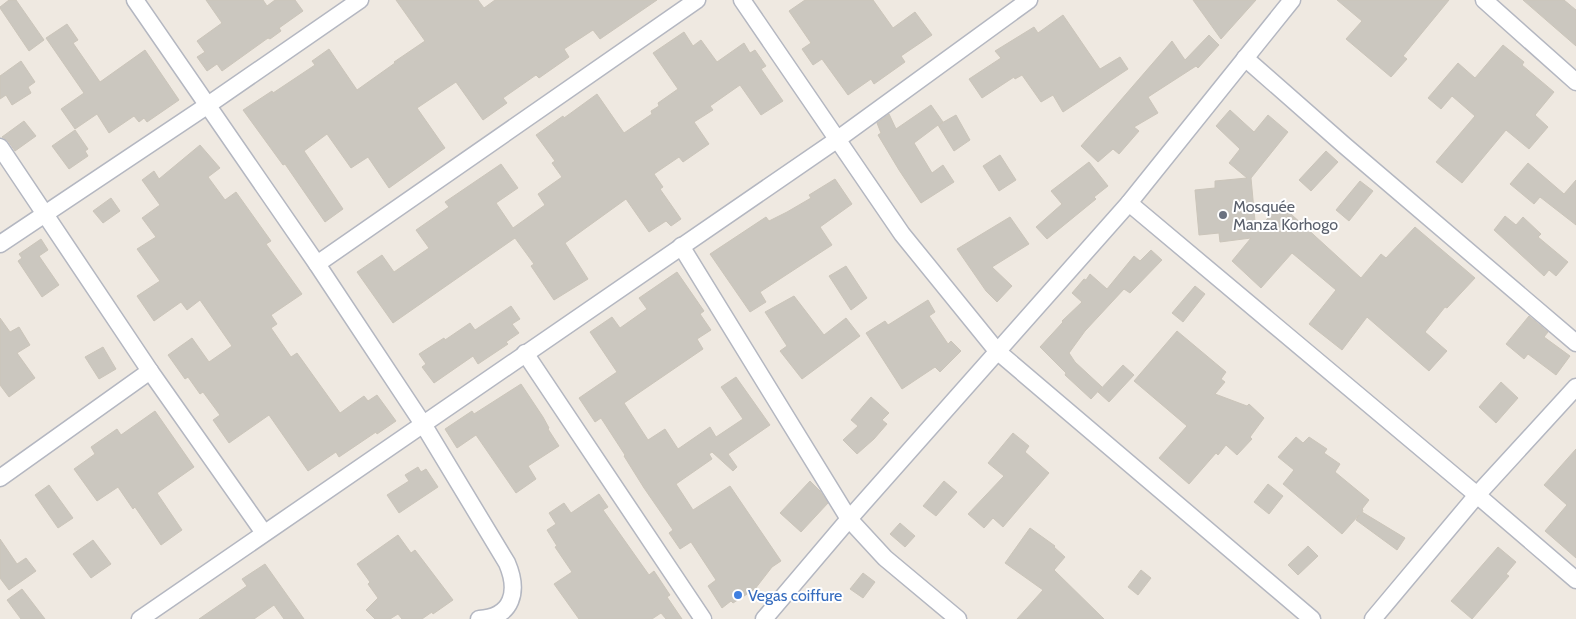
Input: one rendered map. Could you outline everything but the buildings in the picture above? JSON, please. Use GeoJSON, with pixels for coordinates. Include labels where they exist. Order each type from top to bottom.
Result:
{"type":"FeatureCollection","features":[{"type":"Feature","properties":{"kind":"street"},"geometry":{"type":"LineString","coordinates":[[135,0],[317,264],[423,424],[507,563],[513,576],[514,592],[510,603],[501,614],[479,619]]}},
{"type":"Feature","properties":{"kind":"street"},"geometry":{"type":"LineString","coordinates":[[0,244],[208,105],[360,0]]}},
{"type":"Feature","properties":{"kind":"street"},"geometry":{"type":"LineString","coordinates":[[317,264],[697,0]]}},
{"type":"Feature","properties":{"kind":"street"},"geometry":{"type":"LineString","coordinates":[[742,0],[902,234],[997,352],[1312,619]]}},
{"type":"Feature","properties":{"kind":"street"},"geometry":{"type":"LineString","coordinates":[[140,619],[838,138],[1028,0]]}},
{"type":"Feature","properties":{"kind":"street"},"geometry":{"type":"LineString","coordinates":[[764,619],[849,518],[1129,203],[1292,0]]}},
{"type":"Feature","properties":{"kind":"street"},"geometry":{"type":"LineString","coordinates":[[1484,0],[1576,82]]}},
{"type":"Feature","properties":{"kind":"street"},"geometry":{"type":"LineString","coordinates":[[1245,58],[1576,343]]}},
{"type":"Feature","properties":{"kind":"street"},"geometry":{"type":"LineString","coordinates":[[0,148],[150,371],[264,533]]}},
{"type":"Feature","properties":{"kind":"street"},"geometry":{"type":"LineString","coordinates":[[1129,203],[1477,494],[1576,580]]}},
{"type":"Feature","properties":{"kind":"street"},"geometry":{"type":"LineString","coordinates":[[680,246],[849,518],[886,558],[958,619]]}},
{"type":"Feature","properties":{"kind":"street"},"geometry":{"type":"LineString","coordinates":[[525,353],[703,619]]}},
{"type":"Feature","properties":{"kind":"street"},"geometry":{"type":"LineString","coordinates":[[0,478],[150,371]]}},
{"type":"Feature","properties":{"kind":"street"},"geometry":{"type":"LineString","coordinates":[[1373,619],[1477,494],[1576,387]]}},
{"type":"Feature","properties":{"kind":"place","name":"Mosquée Manza Korhogo"},"geometry":{"type":"Point","coordinates":[1223,215]}},
{"type":"Feature","properties":{"kind":"place","name":"Vegas coiffure"},"geometry":{"type":"Point","coordinates":[738,595]}}]}
